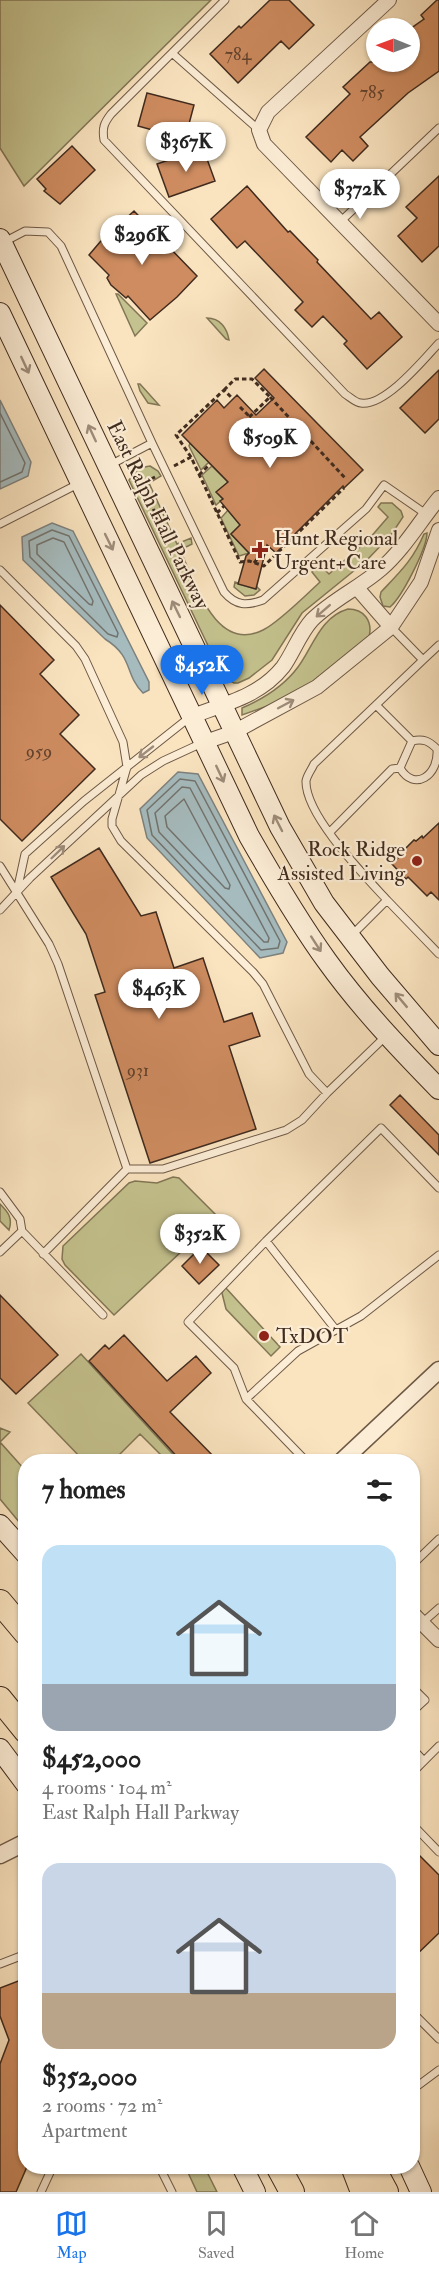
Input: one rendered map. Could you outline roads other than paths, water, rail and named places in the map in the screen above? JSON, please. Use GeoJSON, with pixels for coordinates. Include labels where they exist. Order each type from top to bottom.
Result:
{"type":"FeatureCollection","features":[{"type":"Feature","properties":{"kind":"highway"},"geometry":{"type":"LineString","coordinates":[[0,1602],[18,1623]]}},
{"type":"Feature","properties":{"kind":"highway"},"geometry":{"type":"LineString","coordinates":[[0,1699],[18,1722]]}},
{"type":"Feature","properties":{"kind":"highway"},"geometry":{"type":"LineString","coordinates":[[282,2174],[292,2192]]}},
{"type":"Feature","properties":{"kind":"highway"},"geometry":{"type":"LineString","coordinates":[[300,2174],[308,2192]]}},
{"type":"Feature","properties":{"kind":"highway"},"geometry":{"type":"LineString","coordinates":[[355,2174],[363,2192]]}},
{"type":"Feature","properties":{"kind":"highway"},"geometry":{"type":"LineString","coordinates":[[376,2174],[386,2192]]}},
{"type":"Feature","properties":{"kind":"main road","name":"East Ralph Hall Parkway"},"geometry":{"type":"LineString","coordinates":[[1,241],[280,827],[324,903],[380,976],[439,1045]]}},
{"type":"Feature","properties":{"kind":"main road"},"geometry":{"type":"LineString","coordinates":[[0,313],[249,836],[282,893],[326,960],[387,1035],[439,1089]]}},
{"type":"Feature","properties":{"kind":"main road"},"geometry":{"type":"LineString","coordinates":[[0,1525],[18,1545]]}},
{"type":"Feature","properties":{"kind":"main road"},"geometry":{"type":"LineString","coordinates":[[0,1749],[18,1773]]}},
{"type":"Feature","properties":{"kind":"main road"},"geometry":{"type":"LineString","coordinates":[[246,2174],[255,2192]]}},
{"type":"Feature","properties":{"kind":"main road"},"geometry":{"type":"LineString","coordinates":[[412,2174],[420,2192]]}},
{"type":"Feature","properties":{"kind":"street"},"geometry":{"type":"LineString","coordinates":[[389,0],[268,111],[259,130],[264,144],[437,317]]}},
{"type":"Feature","properties":{"kind":"street"},"geometry":{"type":"LineString","coordinates":[[192,716],[238,700],[260,689],[281,668],[309,623],[328,605],[357,588],[384,567],[439,498]]}},
{"type":"Feature","properties":{"kind":"street"},"geometry":{"type":"LineString","coordinates":[[205,742],[234,732],[317,687],[391,627],[421,582],[439,530]]}},
{"type":"Feature","properties":{"kind":"street"},"geometry":{"type":"LineString","coordinates":[[357,588],[391,627]]}},
{"type":"Feature","properties":{"kind":"street"},"geometry":{"type":"LineString","coordinates":[[349,1454],[439,1370]]}},
{"type":"Feature","properties":{"kind":"street"},"geometry":{"type":"LineString","coordinates":[[420,1621],[439,1640]]}},
{"type":"Feature","properties":{"kind":"street"},"geometry":{"type":"LineString","coordinates":[[0,1855],[18,1846]]}},
{"type":"Feature","properties":{"kind":"lane"},"geometry":{"type":"LineString","coordinates":[[225,0],[105,122],[102,129],[104,140],[345,394],[359,404],[381,398],[439,343]]}},
{"type":"Feature","properties":{"kind":"lane"},"geometry":{"type":"LineString","coordinates":[[172,53],[259,130]]}},
{"type":"Feature","properties":{"kind":"lane"},"geometry":{"type":"LineString","coordinates":[[340,222],[439,128]]}},
{"type":"Feature","properties":{"kind":"lane"},"geometry":{"type":"LineString","coordinates":[[1,241],[26,231],[48,232],[60,246],[152,443],[224,592],[231,600],[238,604],[248,605],[263,600],[366,508],[384,485],[426,514]]}},
{"type":"Feature","properties":{"kind":"lane"},"geometry":{"type":"LineString","coordinates":[[108,466],[152,443]]}},
{"type":"Feature","properties":{"kind":"lane"},"geometry":{"type":"LineString","coordinates":[[0,524],[80,483]]}},
{"type":"Feature","properties":{"kind":"lane"},"geometry":{"type":"LineString","coordinates":[[0,570],[76,646],[85,659],[123,742],[127,767],[118,794],[112,826],[121,841],[263,984],[309,1074],[327,1093]]}},
{"type":"Feature","properties":{"kind":"lane"},"geometry":{"type":"LineString","coordinates":[[391,627],[423,660]]}},
{"type":"Feature","properties":{"kind":"lane"},"geometry":{"type":"LineString","coordinates":[[439,645],[314,764],[306,779],[309,797],[330,832],[353,862],[439,954]]}},
{"type":"Feature","properties":{"kind":"lane"},"geometry":{"type":"LineString","coordinates":[[376,705],[412,741]]}},
{"type":"Feature","properties":{"kind":"lane"},"geometry":{"type":"LineString","coordinates":[[17,894],[25,854],[84,801],[192,716]]}},
{"type":"Feature","properties":{"kind":"lane"},"geometry":{"type":"LineString","coordinates":[[400,768],[405,776],[413,780],[422,779],[431,774],[437,766],[437,749],[430,742],[420,739],[412,741]]}},
{"type":"Feature","properties":{"kind":"lane"},"geometry":{"type":"LineString","coordinates":[[400,768],[412,741]]}},
{"type":"Feature","properties":{"kind":"lane"},"geometry":{"type":"LineString","coordinates":[[0,910],[30,878],[141,774],[205,742]]}},
{"type":"Feature","properties":{"kind":"lane"},"geometry":{"type":"LineString","coordinates":[[330,832],[392,769],[400,768]]}},
{"type":"Feature","properties":{"kind":"lane"},"geometry":{"type":"LineString","coordinates":[[0,866],[49,944],[58,964],[127,1169]]}},
{"type":"Feature","properties":{"kind":"lane"},"geometry":{"type":"LineString","coordinates":[[350,936],[387,900]]}},
{"type":"Feature","properties":{"kind":"lane"},"geometry":{"type":"LineString","coordinates":[[43,1254],[127,1169],[163,1169],[286,1130],[302,1120],[387,1035]]}},
{"type":"Feature","properties":{"kind":"lane"},"geometry":{"type":"LineString","coordinates":[[299,1454],[246,1400],[234,1368],[188,1322],[266,1241],[381,1128],[439,1188]]}},
{"type":"Feature","properties":{"kind":"lane"},"geometry":{"type":"LineString","coordinates":[[0,1192],[20,1219],[22,1231],[103,1315]]}},
{"type":"Feature","properties":{"kind":"lane"},"geometry":{"type":"LineString","coordinates":[[0,1252],[22,1231]]}},
{"type":"Feature","properties":{"kind":"lane"},"geometry":{"type":"LineString","coordinates":[[266,1241],[336,1330]]}},
{"type":"Feature","properties":{"kind":"lane"},"geometry":{"type":"LineString","coordinates":[[246,1400],[298,1351],[361,1316],[439,1255]]}},
{"type":"Feature","properties":{"kind":"lane"},"geometry":{"type":"LineString","coordinates":[[420,1557],[439,1539]]}},
{"type":"Feature","properties":{"kind":"lane"},"geometry":{"type":"LineString","coordinates":[[420,1617],[439,1608]]}},
{"type":"Feature","properties":{"kind":"lane"},"geometry":{"type":"LineString","coordinates":[[420,1765],[439,1746]]}},
{"type":"Feature","properties":{"kind":"lane"},"geometry":{"type":"LineString","coordinates":[[420,1757],[424,1761]]}},
{"type":"Feature","properties":{"kind":"lane"},"geometry":{"type":"LineString","coordinates":[[420,1832],[439,1852]]}},
{"type":"Feature","properties":{"kind":"lane"},"geometry":{"type":"LineString","coordinates":[[0,1964],[18,1957]]}},
{"type":"Feature","properties":{"kind":"lane"},"geometry":{"type":"LineString","coordinates":[[420,2020],[439,2039]]}},
{"type":"Feature","properties":{"kind":"lane"},"geometry":{"type":"LineString","coordinates":[[420,2084],[439,2070]]}},
{"type":"Feature","properties":{"kind":"lane"},"geometry":{"type":"LineString","coordinates":[[42,2192],[49,2174]]}},
{"type":"Feature","properties":{"kind":"lane"},"geometry":{"type":"LineString","coordinates":[[163,2174],[172,2192]]}},
{"type":"Feature","properties":{"kind":"water"},"geometry":{"type":"Polygon","coordinates":[[[0,400],[31,462],[28,476],[0,489],[0,400]]]}},
{"type":"Feature","properties":{"kind":"water"},"geometry":{"type":"Polygon","coordinates":[[[52,523],[73,531],[149,682],[149,690],[143,693],[133,679],[121,652],[23,560],[22,537],[52,523]]]}},
{"type":"Feature","properties":{"kind":"water"},"geometry":{"type":"Polygon","coordinates":[[[178,772],[198,774],[287,942],[283,953],[260,958],[147,838],[140,809],[178,772]]]}},
{"type":"Feature","properties":{"kind":"place","name":"Hunt Regional Urgent+Care"},"geometry":{"type":"Point","coordinates":[260,550]}},
{"type":"Feature","properties":{"kind":"place","name":"Rock Ridge Assisted Living"},"geometry":{"type":"Point","coordinates":[417,861]}},
{"type":"Feature","properties":{"kind":"place","name":"TxDOT"},"geometry":{"type":"Point","coordinates":[264,1336]}}]}
